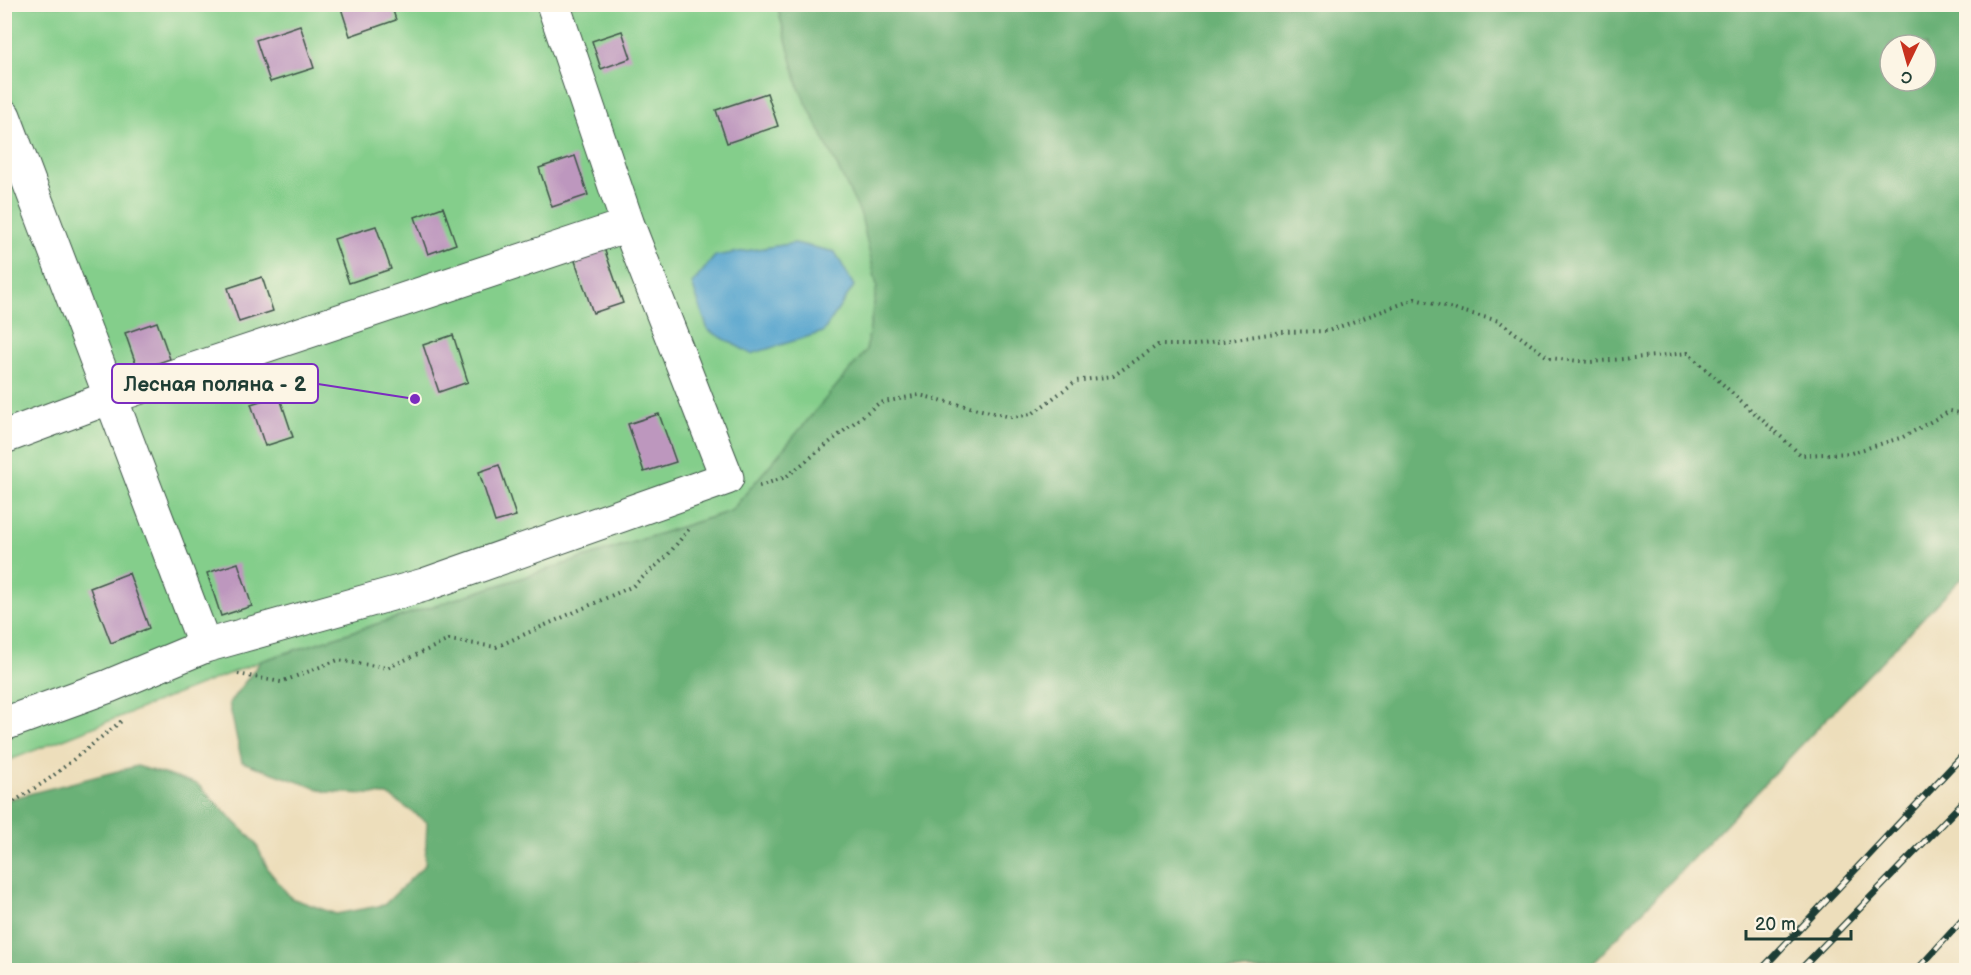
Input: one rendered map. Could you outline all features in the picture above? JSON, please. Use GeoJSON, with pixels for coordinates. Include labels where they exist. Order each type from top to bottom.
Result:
{"type":"FeatureCollection","features":[{"type":"Feature","properties":{"kind":"street"},"geometry":{"type":"LineString","coordinates":[[4,724],[109,686],[206,646],[424,585],[727,478],[628,225],[553,4]]}},
{"type":"Feature","properties":{"kind":"street"},"geometry":{"type":"LineString","coordinates":[[4,116],[206,646]]}},
{"type":"Feature","properties":{"kind":"street"},"geometry":{"type":"LineString","coordinates":[[4,437],[111,397],[628,225]]}},
{"type":"Feature","properties":{"kind":"path"},"geometry":{"type":"LineString","coordinates":[[752,489],[786,477],[879,403],[919,395],[1011,417],[1032,414],[1076,381],[1113,376],[1158,345],[1197,345],[1282,332],[1328,331],[1415,299],[1499,321],[1549,358],[1590,362],[1688,353],[1802,455],[1851,453],[1903,437],[1950,411],[1966,414]]}},
{"type":"Feature","properties":{"kind":"path"},"geometry":{"type":"LineString","coordinates":[[236,673],[281,682],[338,660],[387,668],[449,640],[496,647],[633,586],[667,556],[694,522]]}},
{"type":"Feature","properties":{"kind":"path"},"geometry":{"type":"LineString","coordinates":[[4,808],[49,779],[130,715]]}},
{"type":"Feature","properties":{"kind":"green space"},"geometry":{"type":"Polygon","coordinates":[[[5,5],[777,5],[799,88],[861,214],[877,286],[866,351],[731,511],[261,661],[5,762],[5,5]]]}},
{"type":"Feature","properties":{"kind":"green space"},"geometry":{"type":"Polygon","coordinates":[[[777,5],[1966,5],[1966,573],[1586,970],[5,970],[5,800],[137,766],[197,784],[255,842],[269,871],[291,898],[336,914],[384,905],[425,865],[427,822],[388,795],[327,792],[242,762],[229,703],[261,661],[731,511],[866,351],[877,286],[861,215],[799,88],[777,5]]]}},
{"type":"Feature","properties":{"kind":"water"},"geometry":{"type":"Polygon","coordinates":[[[795,243],[835,252],[854,286],[823,332],[751,354],[708,330],[692,284],[715,256],[795,243]]]}},
{"type":"Feature","properties":{"kind":"building"},"geometry":{"type":"Polygon","coordinates":[[[391,4],[396,20],[350,36],[340,5],[391,4]]]}},
{"type":"Feature","properties":{"kind":"building"},"geometry":{"type":"Polygon","coordinates":[[[300,25],[314,68],[270,82],[256,40],[300,25]]]}},
{"type":"Feature","properties":{"kind":"building"},"geometry":{"type":"Polygon","coordinates":[[[622,31],[631,58],[601,69],[592,41],[622,31]]]}},
{"type":"Feature","properties":{"kind":"building"},"geometry":{"type":"Polygon","coordinates":[[[767,93],[778,126],[727,143],[716,110],[767,93]]]}},
{"type":"Feature","properties":{"kind":"building"},"geometry":{"type":"Polygon","coordinates":[[[575,156],[588,195],[552,207],[539,168],[575,156]]]}},
{"type":"Feature","properties":{"kind":"building"},"geometry":{"type":"Polygon","coordinates":[[[443,207],[456,244],[428,254],[415,217],[443,207]]]}},
{"type":"Feature","properties":{"kind":"building"},"geometry":{"type":"Polygon","coordinates":[[[376,226],[391,269],[349,283],[334,239],[376,226]]]}},
{"type":"Feature","properties":{"kind":"building"},"geometry":{"type":"Polygon","coordinates":[[[604,248],[623,303],[593,313],[574,258],[604,248]]]}},
{"type":"Feature","properties":{"kind":"building"},"geometry":{"type":"Polygon","coordinates":[[[262,277],[273,311],[239,322],[228,288],[262,277]]]}},
{"type":"Feature","properties":{"kind":"building"},"geometry":{"type":"Polygon","coordinates":[[[157,322],[170,359],[138,370],[125,333],[157,322]]]}},
{"type":"Feature","properties":{"kind":"building"},"geometry":{"type":"Polygon","coordinates":[[[453,335],[468,382],[439,392],[423,345],[453,335]]]}},
{"type":"Feature","properties":{"kind":"building"},"geometry":{"type":"Polygon","coordinates":[[[279,395],[293,437],[265,446],[251,404],[279,395]]]}},
{"type":"Feature","properties":{"kind":"building"},"geometry":{"type":"Polygon","coordinates":[[[659,414],[676,462],[644,472],[628,424],[659,414]]]}},
{"type":"Feature","properties":{"kind":"building"},"geometry":{"type":"Polygon","coordinates":[[[499,465],[516,516],[495,522],[479,472],[499,465]]]}},
{"type":"Feature","properties":{"kind":"building"},"geometry":{"type":"Polygon","coordinates":[[[238,563],[252,606],[221,616],[207,573],[238,563]]]}},
{"type":"Feature","properties":{"kind":"building"},"geometry":{"type":"Polygon","coordinates":[[[129,573],[149,628],[111,643],[90,588],[129,573]]]}},
{"type":"Feature","properties":{"kind":"railway"},"geometry":{"type":"LineString","coordinates":[[1761,970],[1966,752]]}},
{"type":"Feature","properties":{"kind":"railway"},"geometry":{"type":"LineString","coordinates":[[1800,970],[1966,799]]}},
{"type":"Feature","properties":{"kind":"railway"},"geometry":{"type":"LineString","coordinates":[[1917,970],[1966,916]]}},
{"type":"Feature","properties":{"kind":"place","name":"Лесная поляна - 2"},"geometry":{"type":"Point","coordinates":[415,399]}}]}
